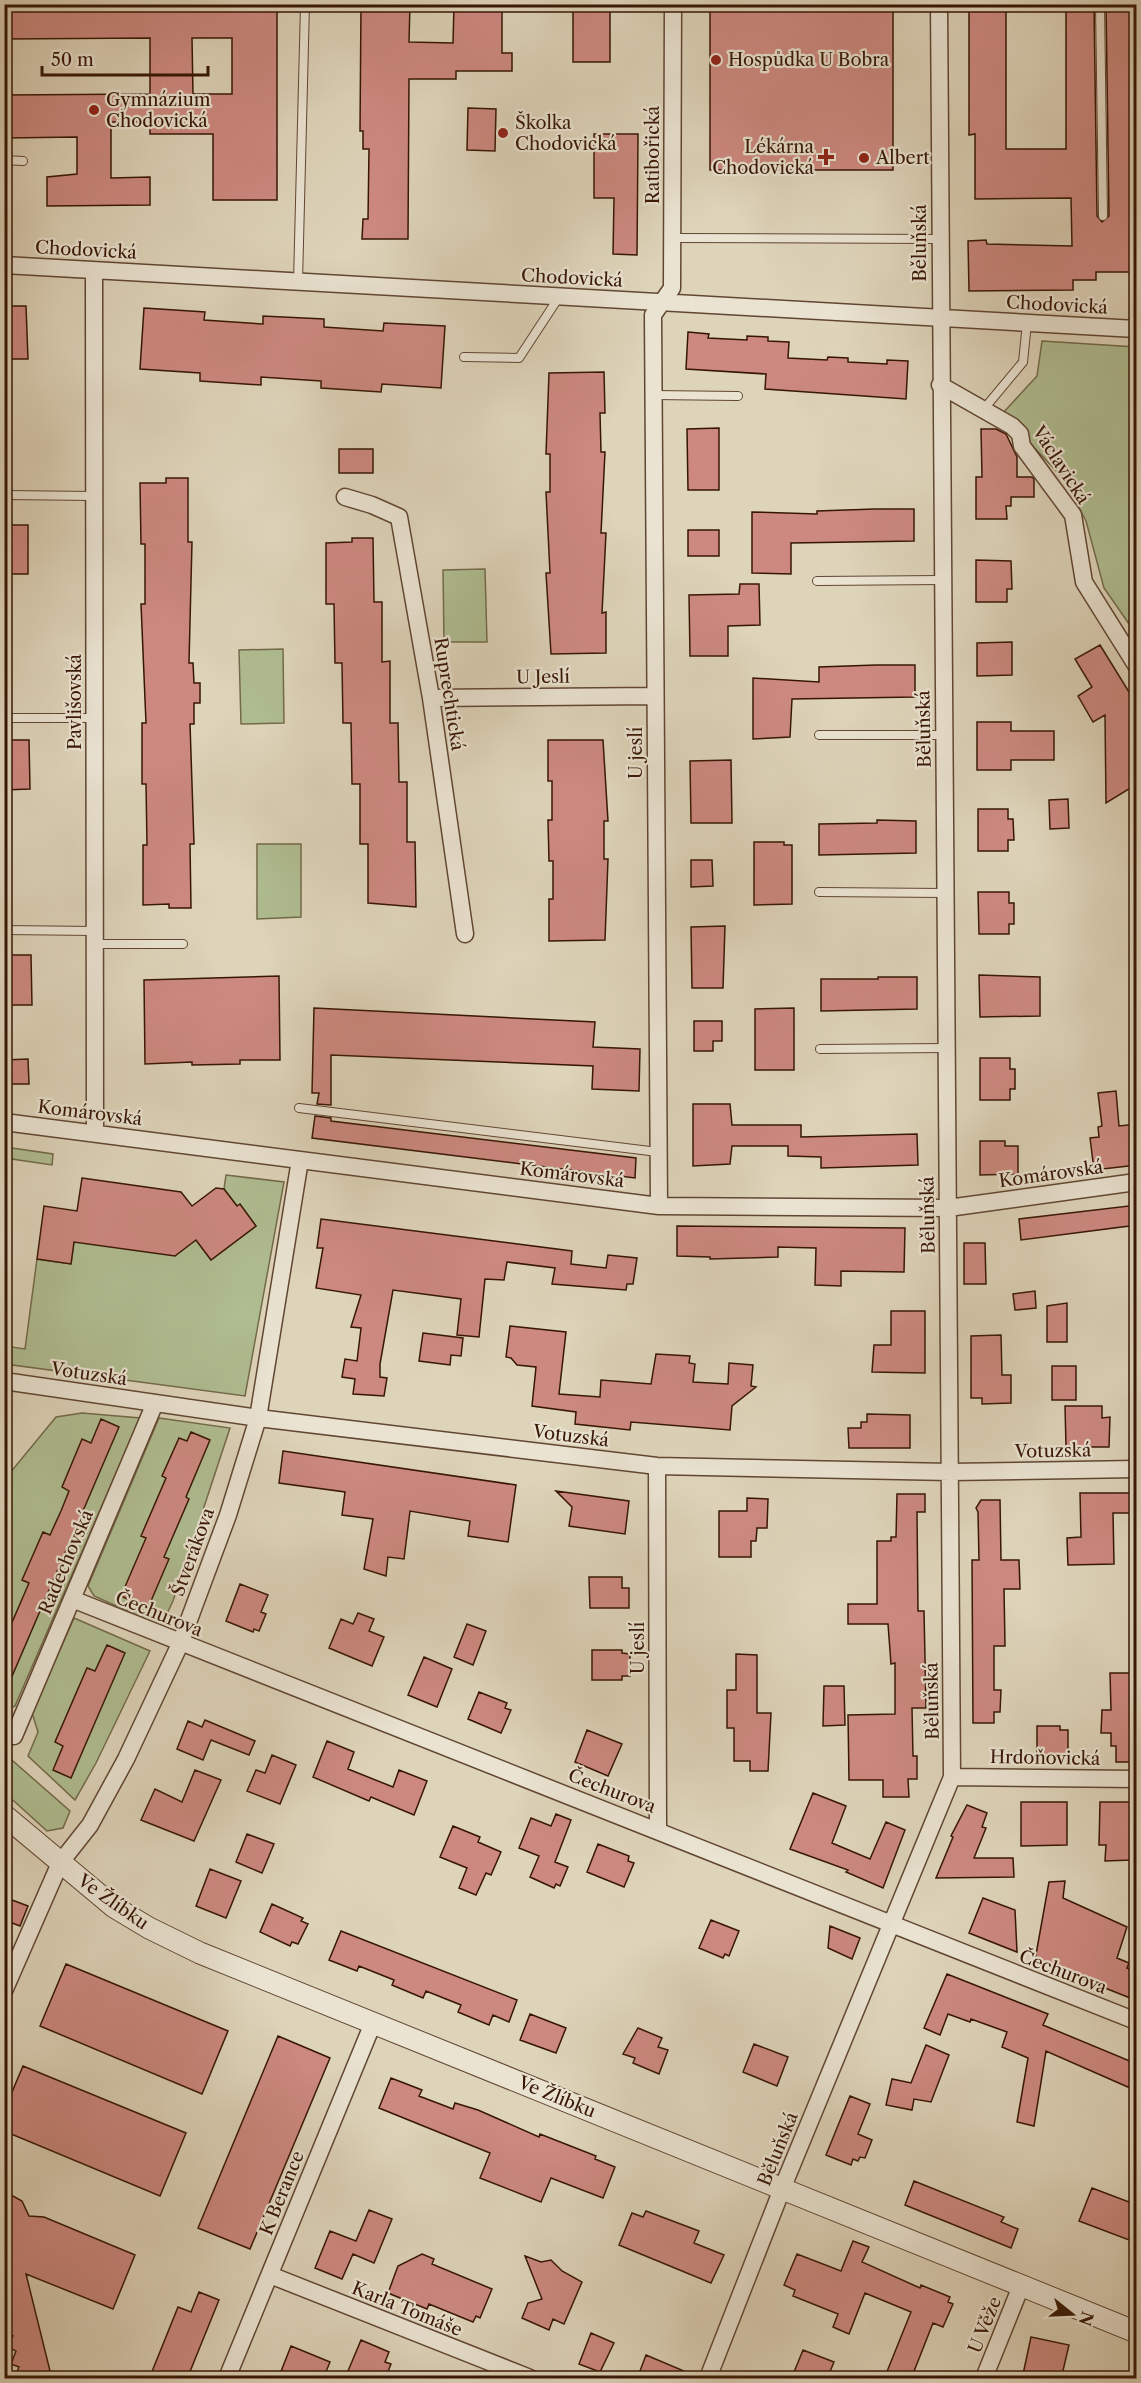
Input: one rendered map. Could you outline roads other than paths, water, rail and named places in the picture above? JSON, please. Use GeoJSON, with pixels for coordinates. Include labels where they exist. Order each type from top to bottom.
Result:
{"type":"FeatureCollection","features":[{"type":"Feature","properties":{"kind":"street","name":"Ratibořická"},"geometry":{"type":"LineString","coordinates":[[661,302],[672,288],[673,4]]}},
{"type":"Feature","properties":{"kind":"street","name":"Běluňská"},"geometry":{"type":"LineString","coordinates":[[708,2379],[782,2189],[952,1776],[939,318],[939,4]]}},
{"type":"Feature","properties":{"kind":"street","name":"Chodovická"},"geometry":{"type":"LineString","coordinates":[[4,265],[1137,329]]}},
{"type":"Feature","properties":{"kind":"street","name":"Pavlišovská"},"geometry":{"type":"LineString","coordinates":[[94,270],[95,1133]]}},
{"type":"Feature","properties":{"kind":"street","name":"U jeslí"},"geometry":{"type":"LineString","coordinates":[[659,1206],[653,315],[661,302]]}},
{"type":"Feature","properties":{"kind":"street","name":"Václavická"},"geometry":{"type":"LineString","coordinates":[[940,385],[1012,426],[1020,434],[1022,446],[1073,515],[1084,582],[1137,665]]}},
{"type":"Feature","properties":{"kind":"street","name":"Ruprechtická"},"geometry":{"type":"LineString","coordinates":[[345,497],[372,505],[399,517],[431,698],[465,934]]}},
{"type":"Feature","properties":{"kind":"street","name":"U Jeslí"},"geometry":{"type":"LineString","coordinates":[[431,698],[655,696]]}},
{"type":"Feature","properties":{"kind":"street","name":"Komárovská"},"geometry":{"type":"LineString","coordinates":[[4,1122],[659,1206],[948,1208],[1137,1182]]}},
{"type":"Feature","properties":{"kind":"street","name":"Štverákova"},"geometry":{"type":"LineString","coordinates":[[4,1991],[60,1863],[83,1836],[126,1759],[180,1644],[228,1515],[258,1418],[300,1160]]}},
{"type":"Feature","properties":{"kind":"street","name":"Votuzská"},"geometry":{"type":"LineString","coordinates":[[4,1382],[258,1418],[657,1466],[950,1472],[1137,1469]]}},
{"type":"Feature","properties":{"kind":"street","name":"Radechovská"},"geometry":{"type":"LineString","coordinates":[[14,1736],[155,1403]]}},
{"type":"Feature","properties":{"kind":"street","name":"U jeslí"},"geometry":{"type":"LineString","coordinates":[[657,1466],[658,1830]]}},
{"type":"Feature","properties":{"kind":"street","name":"Čechurova"},"geometry":{"type":"LineString","coordinates":[[72,1599],[180,1644],[658,1830],[891,1926],[1137,2021]]}},
{"type":"Feature","properties":{"kind":"street","name":"Hrdoňovická"},"geometry":{"type":"LineString","coordinates":[[952,1776],[1137,1779]]}},
{"type":"Feature","properties":{"kind":"street","name":"Ve Žlíbku"},"geometry":{"type":"LineString","coordinates":[[4,1815],[114,1907],[149,1928],[200,1953],[1137,2332]]}},
{"type":"Feature","properties":{"kind":"street","name":"K Berance"},"geometry":{"type":"LineString","coordinates":[[227,2379],[373,2023]]}},
{"type":"Feature","properties":{"kind":"street","name":"Karla Tomáše"},"geometry":{"type":"LineString","coordinates":[[270,2276],[530,2379]]}},
{"type":"Feature","properties":{"kind":"street","name":"U Věže"},"geometry":{"type":"LineString","coordinates":[[984,2379],[1021,2286]]}},
{"type":"Feature","properties":{"kind":"lane"},"geometry":{"type":"LineString","coordinates":[[298,282],[305,4]]}},
{"type":"Feature","properties":{"kind":"lane"},"geometry":{"type":"LineString","coordinates":[[1100,4],[1103,216]]}},
{"type":"Feature","properties":{"kind":"lane"},"geometry":{"type":"LineString","coordinates":[[4,160],[23,161]]}},
{"type":"Feature","properties":{"kind":"lane"},"geometry":{"type":"LineString","coordinates":[[672,238],[939,239]]}},
{"type":"Feature","properties":{"kind":"lane"},"geometry":{"type":"LineString","coordinates":[[464,357],[519,358],[560,297]]}},
{"type":"Feature","properties":{"kind":"lane"},"geometry":{"type":"LineString","coordinates":[[983,410],[1023,362],[1027,323]]}},
{"type":"Feature","properties":{"kind":"lane"},"geometry":{"type":"LineString","coordinates":[[653,395],[738,396]]}},
{"type":"Feature","properties":{"kind":"lane"},"geometry":{"type":"LineString","coordinates":[[4,495],[94,496]]}},
{"type":"Feature","properties":{"kind":"lane"},"geometry":{"type":"LineString","coordinates":[[817,581],[942,580]]}},
{"type":"Feature","properties":{"kind":"lane"},"geometry":{"type":"LineString","coordinates":[[4,718],[95,718]]}},
{"type":"Feature","properties":{"kind":"lane"},"geometry":{"type":"LineString","coordinates":[[819,735],[943,735]]}},
{"type":"Feature","properties":{"kind":"lane"},"geometry":{"type":"LineString","coordinates":[[819,892],[945,893]]}},
{"type":"Feature","properties":{"kind":"lane"},"geometry":{"type":"LineString","coordinates":[[4,930],[183,944]]}},
{"type":"Feature","properties":{"kind":"lane"},"geometry":{"type":"LineString","coordinates":[[820,1049],[946,1048]]}},
{"type":"Feature","properties":{"kind":"lane"},"geometry":{"type":"LineString","coordinates":[[298,1108],[658,1152]]}},
{"type":"Feature","properties":{"kind":"place","name":"Hospůdka U Bobra"},"geometry":{"type":"Point","coordinates":[716,60]}},
{"type":"Feature","properties":{"kind":"place","name":"Gymnázium Chodovická"},"geometry":{"type":"Point","coordinates":[94,110]}},
{"type":"Feature","properties":{"kind":"place","name":"Školka Chodovická"},"geometry":{"type":"Point","coordinates":[503,133]}},
{"type":"Feature","properties":{"kind":"place","name":"Lékárna Chodovická"},"geometry":{"type":"Point","coordinates":[826,157]}},
{"type":"Feature","properties":{"kind":"place","name":"Albert"},"geometry":{"type":"Point","coordinates":[864,158]}}]}
